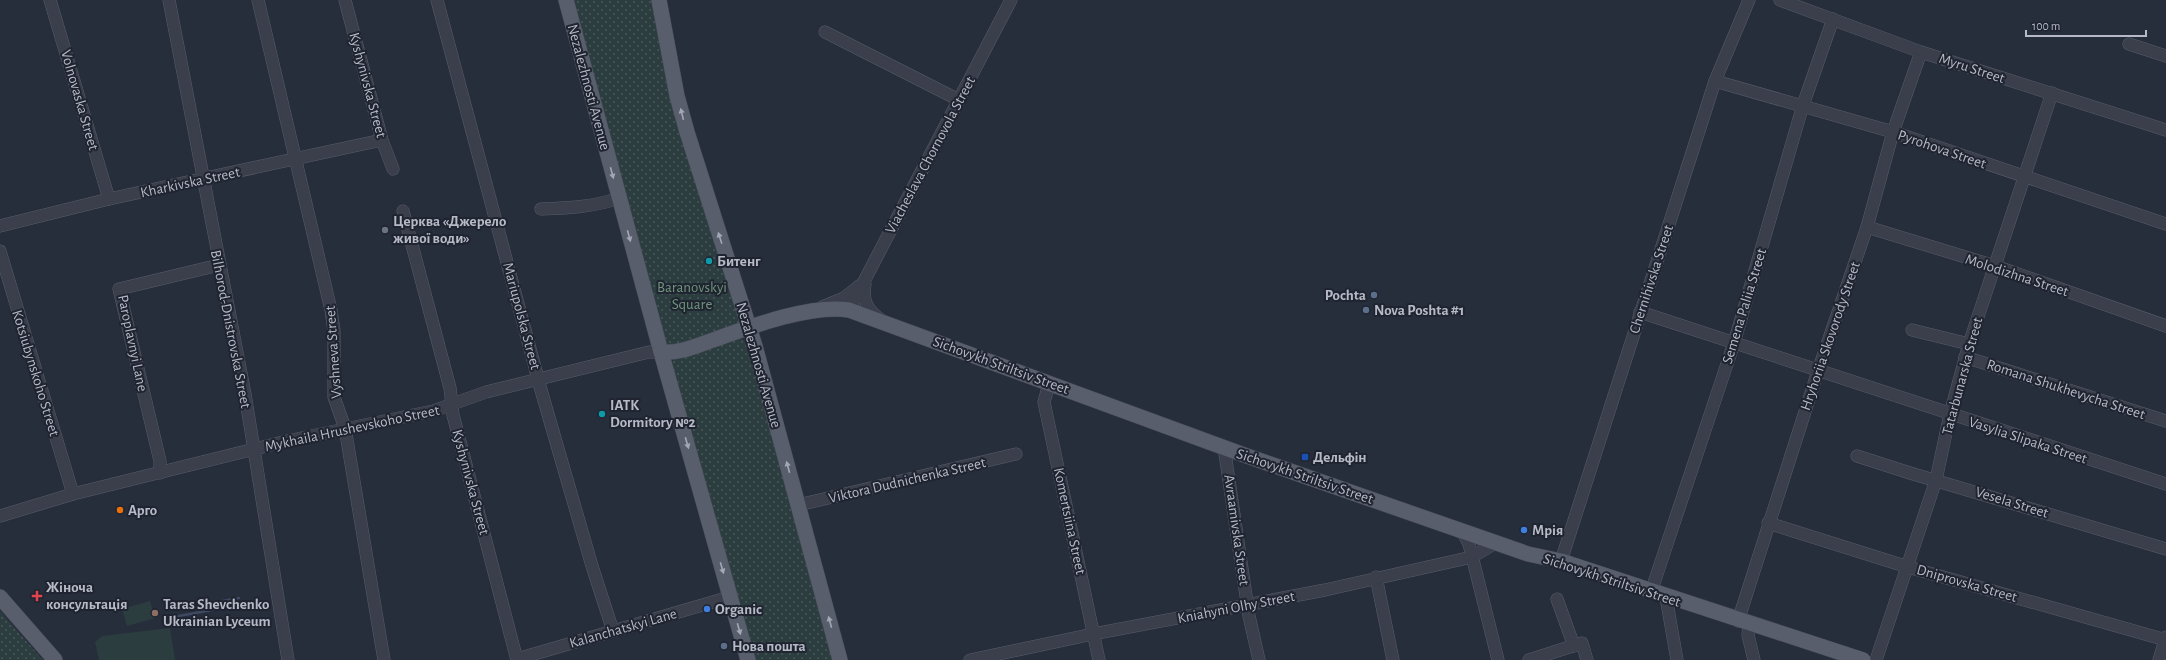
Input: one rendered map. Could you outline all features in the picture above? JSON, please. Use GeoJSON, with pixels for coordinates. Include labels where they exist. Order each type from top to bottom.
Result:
{"type":"FeatureCollection","features":[{"type":"Feature","properties":{"kind":"main road","name":"Nezalezhnosti Avenue"},"geometry":{"type":"LineString","coordinates":[[566,0],[661,352],[748,660]]}},
{"type":"Feature","properties":{"kind":"main road","name":"Nezalezhnosti Avenue"},"geometry":{"type":"LineString","coordinates":[[659,0],[685,126],[749,328],[840,660]]}},
{"type":"Feature","properties":{"kind":"main road","name":"Sichovykh Striltsiv Street"},"geometry":{"type":"LineString","coordinates":[[749,328],[813,311],[835,308],[849,310],[1224,447],[1528,554],[1561,561],[1666,597],[1863,660]]}},
{"type":"Feature","properties":{"kind":"main road","name":"Mykhaila Hrushevskoho Street"},"geometry":{"type":"LineString","coordinates":[[661,352],[681,351],[749,328]]}},
{"type":"Feature","properties":{"kind":"main road"},"geometry":{"type":"LineString","coordinates":[[0,597],[55,660]]}},
{"type":"Feature","properties":{"kind":"street","name":"Volnovaska Street"},"geometry":{"type":"LineString","coordinates":[[50,0],[109,199]]}},
{"type":"Feature","properties":{"kind":"street","name":"Bilhorod-Dnistrovska Street"},"geometry":{"type":"LineString","coordinates":[[169,0],[202,179],[245,394],[288,660]]}},
{"type":"Feature","properties":{"kind":"street","name":"Vyshneva Street"},"geometry":{"type":"LineString","coordinates":[[258,0],[331,310],[334,331],[334,397],[345,428],[384,660]]}},
{"type":"Feature","properties":{"kind":"street","name":"Kyshynivska Street"},"geometry":{"type":"LineString","coordinates":[[345,0],[382,140],[393,170]]}},
{"type":"Feature","properties":{"kind":"street","name":"Mariupolska Street"},"geometry":{"type":"LineString","coordinates":[[437,0],[539,378],[592,566],[613,631]]}},
{"type":"Feature","properties":{"kind":"street","name":"Viacheslava Chornovola Street"},"geometry":{"type":"LineString","coordinates":[[849,310],[1011,0]]}},
{"type":"Feature","properties":{"kind":"street","name":"Chernihivska Street"},"geometry":{"type":"LineString","coordinates":[[1561,561],[1715,81],[1749,0]]}},
{"type":"Feature","properties":{"kind":"street","name":"Myru Street"},"geometry":{"type":"LineString","coordinates":[[1780,0],[1921,52],[2166,130]]}},
{"type":"Feature","properties":{"kind":"street","name":"Semena Paliia Street"},"geometry":{"type":"LineString","coordinates":[[1651,592],[1734,343],[1803,105],[1833,19]]}},
{"type":"Feature","properties":{"kind":"street"},"geometry":{"type":"LineString","coordinates":[[825,32],[959,100]]}},
{"type":"Feature","properties":{"kind":"street"},"geometry":{"type":"LineString","coordinates":[[2129,44],[2166,56]]}},
{"type":"Feature","properties":{"kind":"street","name":"Hryhoriia Skovorody Street"},"geometry":{"type":"LineString","coordinates":[[1754,660],[1744,622],[1768,523],[1867,227],[1893,132],[1921,52]]}},
{"type":"Feature","properties":{"kind":"street","name":"Pyrohova Street"},"geometry":{"type":"LineString","coordinates":[[1715,81],[1893,132],[2024,178],[2166,224]]}},
{"type":"Feature","properties":{"kind":"street","name":"Tatarbunarska Street"},"geometry":{"type":"LineString","coordinates":[[1876,660],[1936,480],[1950,414],[1969,344],[2052,93]]}},
{"type":"Feature","properties":{"kind":"street","name":"Kharkivska Street"},"geometry":{"type":"LineString","coordinates":[[0,226],[109,199],[382,140]]}},
{"type":"Feature","properties":{"kind":"street"},"geometry":{"type":"LineString","coordinates":[[541,209],[570,208],[601,204],[619,198]]}},
{"type":"Feature","properties":{"kind":"street","name":"Kyshynivska Street"},"geometry":{"type":"LineString","coordinates":[[404,211],[450,388],[453,415],[517,659]]}},
{"type":"Feature","properties":{"kind":"street","name":"Molodizhna Street"},"geometry":{"type":"LineString","coordinates":[[1867,227],[1995,266],[2166,326]]}},
{"type":"Feature","properties":{"kind":"street","name":"Kotsiubynskoho Street"},"geometry":{"type":"LineString","coordinates":[[0,251],[73,494]]}},
{"type":"Feature","properties":{"kind":"street","name":"Paroplavnyi Lane"},"geometry":{"type":"LineString","coordinates":[[160,473],[158,454],[119,289],[219,265]]}},
{"type":"Feature","properties":{"kind":"street"},"geometry":{"type":"LineString","coordinates":[[813,311],[844,298],[866,279]]}},
{"type":"Feature","properties":{"kind":"street"},"geometry":{"type":"LineString","coordinates":[[866,279],[864,293],[867,306],[886,323]]}},
{"type":"Feature","properties":{"kind":"street","name":"Vasylia Slipaka Street"},"geometry":{"type":"LineString","coordinates":[[1640,312],[2166,484]]}},
{"type":"Feature","properties":{"kind":"street"},"geometry":{"type":"LineString","coordinates":[[1912,330],[1969,344]]}},
{"type":"Feature","properties":{"kind":"street","name":"Mykhaila Hrushevskoho Street"},"geometry":{"type":"LineString","coordinates":[[0,516],[73,494],[253,450],[345,428],[428,412],[452,405],[473,396],[539,378],[649,352],[661,352]]}},
{"type":"Feature","properties":{"kind":"street","name":"Romana Shukhevycha Street"},"geometry":{"type":"LineString","coordinates":[[1965,357],[2166,422]]}},
{"type":"Feature","properties":{"kind":"street","name":"Komertsiina Street"},"geometry":{"type":"LineString","coordinates":[[1049,384],[1044,402],[1099,660]]}},
{"type":"Feature","properties":{"kind":"street","name":"Avraamivska Street"},"geometry":{"type":"LineString","coordinates":[[1224,447],[1248,605],[1259,660]]}},
{"type":"Feature","properties":{"kind":"street","name":"Viktora Dudnichenka Street"},"geometry":{"type":"LineString","coordinates":[[798,505],[1016,454]]}},
{"type":"Feature","properties":{"kind":"street","name":"Vesela Street"},"geometry":{"type":"LineString","coordinates":[[1857,456],[2166,548]]}},
{"type":"Feature","properties":{"kind":"street","name":"Dniprovska Street"},"geometry":{"type":"LineString","coordinates":[[1768,523],[1908,566],[2166,639]]}},
{"type":"Feature","properties":{"kind":"street"},"geometry":{"type":"LineString","coordinates":[[1462,530],[1469,544],[1498,660]]}},
{"type":"Feature","properties":{"kind":"street","name":"Kniahyni Olhy Street"},"geometry":{"type":"LineString","coordinates":[[970,660],[1093,634],[1248,605],[1472,557],[1497,542]]}},
{"type":"Feature","properties":{"kind":"street"},"geometry":{"type":"LineString","coordinates":[[1472,557],[1509,551],[1528,554]]}},
{"type":"Feature","properties":{"kind":"street"},"geometry":{"type":"LineString","coordinates":[[1376,577],[1394,660]]}},
{"type":"Feature","properties":{"kind":"street","name":"Kalanchatskyi Lane"},"geometry":{"type":"LineString","coordinates":[[517,659],[730,597]]}},
{"type":"Feature","properties":{"kind":"street"},"geometry":{"type":"LineString","coordinates":[[1666,597],[1677,660]]}},
{"type":"Feature","properties":{"kind":"street"},"geometry":{"type":"LineString","coordinates":[[1557,599],[1574,646]]}},
{"type":"Feature","properties":{"kind":"street"},"geometry":{"type":"LineString","coordinates":[[2159,660],[2166,639]]}},
{"type":"Feature","properties":{"kind":"street"},"geometry":{"type":"LineString","coordinates":[[1529,660],[1582,643],[1587,660]]}},
{"type":"Feature","properties":{"kind":"green space","name":"Baranovskyi Square"},"geometry":{"type":"Polygon","coordinates":[[[571,0],[653,0],[740,323],[673,348],[665,345],[571,0]]]}},
{"type":"Feature","properties":{"kind":"green space"},"geometry":{"type":"Polygon","coordinates":[[[740,338],[747,341],[835,660],[754,660],[671,362],[676,358],[740,338]]]}},
{"type":"Feature","properties":{"kind":"green space"},"geometry":{"type":"Polygon","coordinates":[[[150,601],[155,618],[127,626],[122,609],[150,601]]]}},
{"type":"Feature","properties":{"kind":"green space"},"geometry":{"type":"Polygon","coordinates":[[[0,611],[43,660],[0,660],[0,611]]]}},
{"type":"Feature","properties":{"kind":"green space"},"geometry":{"type":"Polygon","coordinates":[[[170,628],[175,660],[99,660],[95,642],[102,636],[170,628]]]}},
{"type":"Feature","properties":{"kind":"waterway"},"geometry":{"type":"LineString","coordinates":[[173,617],[212,610],[223,601],[239,598]]}},
{"type":"Feature","properties":{"kind":"place","name":"Церква «Джерело живої води»"},"geometry":{"type":"Point","coordinates":[385,230]}},
{"type":"Feature","properties":{"kind":"place","name":"Битенг"},"geometry":{"type":"Point","coordinates":[709,261]}},
{"type":"Feature","properties":{"kind":"place","name":"Pochta"},"geometry":{"type":"Point","coordinates":[1374,295]}},
{"type":"Feature","properties":{"kind":"place","name":"Nova Poshta #1"},"geometry":{"type":"Point","coordinates":[1366,310]}},
{"type":"Feature","properties":{"kind":"place","name":"IATK Dormitory №2"},"geometry":{"type":"Point","coordinates":[602,414]}},
{"type":"Feature","properties":{"kind":"place","name":"Дельфін"},"geometry":{"type":"Point","coordinates":[1305,457]}},
{"type":"Feature","properties":{"kind":"place","name":"Арго"},"geometry":{"type":"Point","coordinates":[120,510]}},
{"type":"Feature","properties":{"kind":"place","name":"Мрія"},"geometry":{"type":"Point","coordinates":[1524,530]}},
{"type":"Feature","properties":{"kind":"place","name":"Жіноча консультація"},"geometry":{"type":"Point","coordinates":[37,596]}},
{"type":"Feature","properties":{"kind":"place","name":"Organic"},"geometry":{"type":"Point","coordinates":[707,609]}},
{"type":"Feature","properties":{"kind":"place","name":"Taras Shevchenko Ukrainian Lyceum"},"geometry":{"type":"Point","coordinates":[155,613]}},
{"type":"Feature","properties":{"kind":"place","name":"Нова пошта"},"geometry":{"type":"Point","coordinates":[724,646]}}]}
